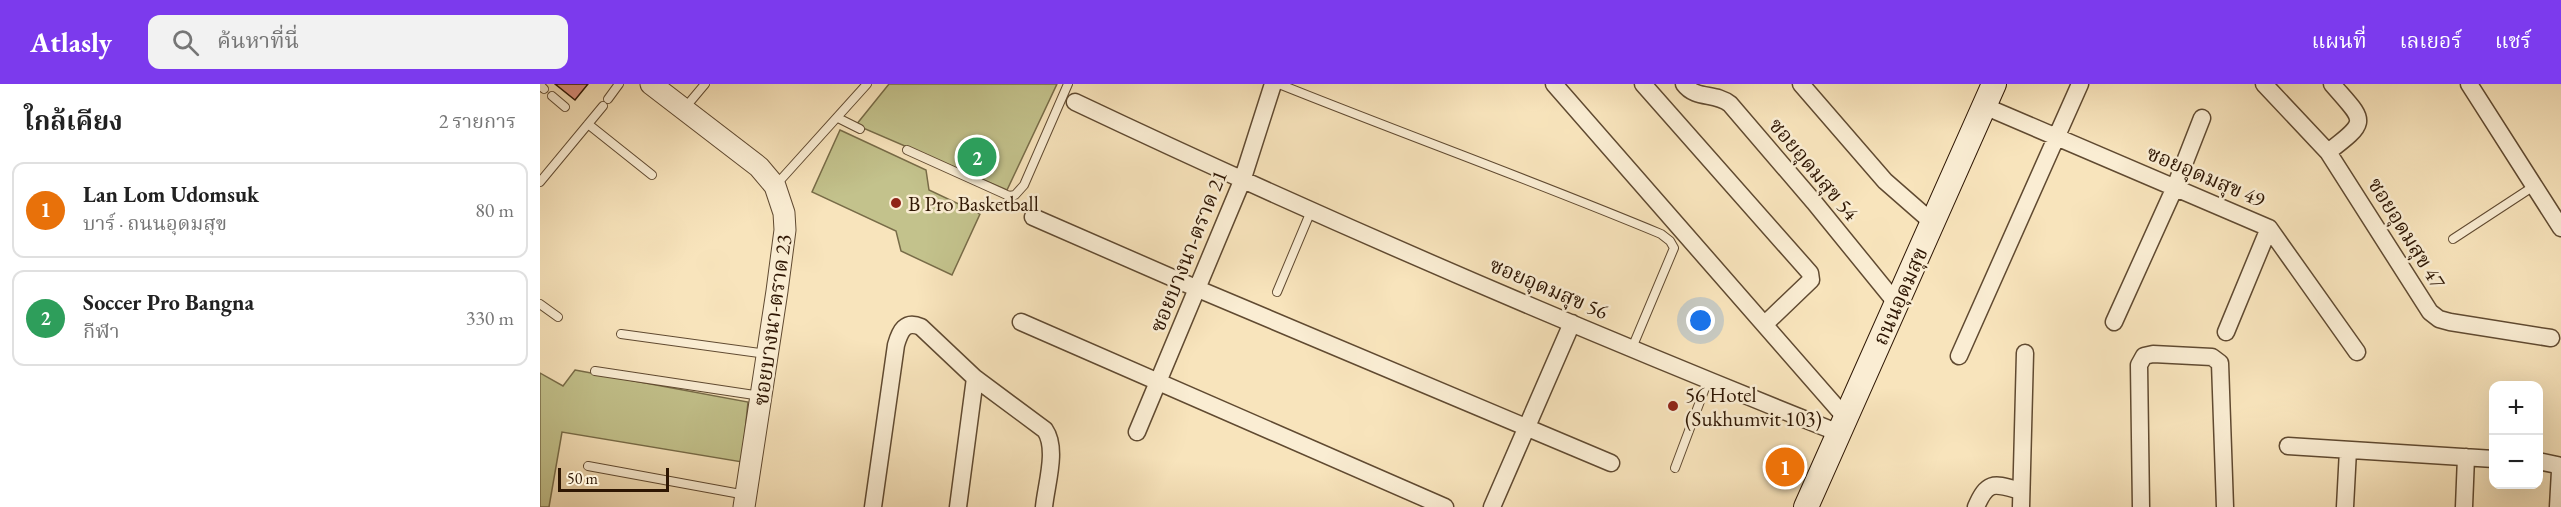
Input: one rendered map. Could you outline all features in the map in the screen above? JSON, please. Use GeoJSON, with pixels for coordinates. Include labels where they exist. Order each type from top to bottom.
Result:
{"type":"FeatureCollection","features":[{"type":"Feature","properties":{"kind":"main road","name":"ถนนอุดมสุข"},"geometry":{"type":"LineString","coordinates":[[1806,507],[1989,95]]}},
{"type":"Feature","properties":{"kind":"street","name":"ซอยบางนา-ตราด 23"},"geometry":{"type":"LineString","coordinates":[[651,84],[759,167],[775,186],[784,213],[785,230],[745,501]]}},
{"type":"Feature","properties":{"kind":"street","name":"ซอยบางนา-ตราด 21"},"geometry":{"type":"LineString","coordinates":[[1137,432],[1242,181],[1273,84]]}},
{"type":"Feature","properties":{"kind":"street"},"geometry":{"type":"LineString","coordinates":[[1554,84],[1765,324],[1842,425]]}},
{"type":"Feature","properties":{"kind":"street"},"geometry":{"type":"LineString","coordinates":[[1643,84],[1810,273],[1810,280],[1765,324]]}},
{"type":"Feature","properties":{"kind":"street","name":"ซอยอุดมสุข 54"},"geometry":{"type":"LineString","coordinates":[[1684,84],[1697,95],[1722,98],[1730,104],[1897,304]]}},
{"type":"Feature","properties":{"kind":"street"},"geometry":{"type":"LineString","coordinates":[[1801,84],[1885,181],[1933,223]]}},
{"type":"Feature","properties":{"kind":"street"},"geometry":{"type":"LineString","coordinates":[[1959,356],[2080,84]]}},
{"type":"Feature","properties":{"kind":"street","name":"ซอยอุดมสุข 47"},"geometry":{"type":"LineString","coordinates":[[2264,84],[2328,152],[2430,312],[2439,319],[2450,322],[2551,338]]}},
{"type":"Feature","properties":{"kind":"street"},"geometry":{"type":"LineString","coordinates":[[2328,152],[2355,131],[2358,122],[2357,112],[2332,84]]}},
{"type":"Feature","properties":{"kind":"street"},"geometry":{"type":"LineString","coordinates":[[2469,84],[2561,228]]}},
{"type":"Feature","properties":{"kind":"street","name":"ซอยอุดมสุข 49"},"geometry":{"type":"LineString","coordinates":[[1989,95],[2057,136],[2269,228],[2357,352]]}},
{"type":"Feature","properties":{"kind":"street","name":"ซอยอุดมสุข 56"},"geometry":{"type":"LineString","coordinates":[[1075,102],[1242,181],[1572,323],[1708,380],[1842,425]]}},
{"type":"Feature","properties":{"kind":"street"},"geometry":{"type":"LineString","coordinates":[[2114,322],[2175,187],[2202,118]]}},
{"type":"Feature","properties":{"kind":"street"},"geometry":{"type":"LineString","coordinates":[[1033,217],[1611,463]]}},
{"type":"Feature","properties":{"kind":"street"},"geometry":{"type":"LineString","coordinates":[[2226,332],[2269,228]]}},
{"type":"Feature","properties":{"kind":"street"},"geometry":{"type":"LineString","coordinates":[[1021,322],[1445,507]]}},
{"type":"Feature","properties":{"kind":"street"},"geometry":{"type":"LineString","coordinates":[[1492,507],[1572,323]]}},
{"type":"Feature","properties":{"kind":"street"},"geometry":{"type":"LineString","coordinates":[[873,507],[896,345],[903,328],[908,324],[921,327],[975,378],[1045,430],[1051,438],[1044,507]]}},
{"type":"Feature","properties":{"kind":"street"},"geometry":{"type":"LineString","coordinates":[[1976,507],[1983,491],[1990,486],[1997,485],[2021,499],[2025,353]]}},
{"type":"Feature","properties":{"kind":"street"},"geometry":{"type":"LineString","coordinates":[[2141,507],[2139,365],[2144,356],[2153,354],[2212,357],[2220,363],[2225,507]]}},
{"type":"Feature","properties":{"kind":"street"},"geometry":{"type":"LineString","coordinates":[[958,507],[975,378]]}},
{"type":"Feature","properties":{"kind":"street"},"geometry":{"type":"LineString","coordinates":[[2288,446],[2489,459]]}},
{"type":"Feature","properties":{"kind":"street"},"geometry":{"type":"LineString","coordinates":[[2345,507],[2348,450]]}},
{"type":"Feature","properties":{"kind":"street"},"geometry":{"type":"LineString","coordinates":[[2464,507],[2466,457]]}},
{"type":"Feature","properties":{"kind":"street"},"geometry":{"type":"LineString","coordinates":[[2543,462],[2557,465],[2560,471],[2558,507]]}},
{"type":"Feature","properties":{"kind":"lane"},"geometry":{"type":"LineString","coordinates":[[540,182],[619,84]]}},
{"type":"Feature","properties":{"kind":"lane"},"geometry":{"type":"LineString","coordinates":[[684,109],[705,84]]}},
{"type":"Feature","properties":{"kind":"lane"},"geometry":{"type":"LineString","coordinates":[[775,186],[867,84]]}},
{"type":"Feature","properties":{"kind":"lane"},"geometry":{"type":"LineString","coordinates":[[907,150],[1009,196],[1015,195],[1024,185],[1068,84]]}},
{"type":"Feature","properties":{"kind":"lane"},"geometry":{"type":"LineString","coordinates":[[1279,84],[1660,234],[1671,241],[1674,248],[1632,348]]}},
{"type":"Feature","properties":{"kind":"lane"},"geometry":{"type":"LineString","coordinates":[[552,96],[565,107]]}},
{"type":"Feature","properties":{"kind":"lane"},"geometry":{"type":"LineString","coordinates":[[838,118],[860,129]]}},
{"type":"Feature","properties":{"kind":"lane"},"geometry":{"type":"LineString","coordinates":[[588,123],[652,175]]}},
{"type":"Feature","properties":{"kind":"lane"},"geometry":{"type":"LineString","coordinates":[[2452,239],[2534,186]]}},
{"type":"Feature","properties":{"kind":"lane"},"geometry":{"type":"LineString","coordinates":[[1277,292],[1311,211]]}},
{"type":"Feature","properties":{"kind":"lane"},"geometry":{"type":"LineString","coordinates":[[540,304],[558,317]]}},
{"type":"Feature","properties":{"kind":"lane"},"geometry":{"type":"LineString","coordinates":[[621,334],[768,354]]}},
{"type":"Feature","properties":{"kind":"lane"},"geometry":{"type":"LineString","coordinates":[[595,371],[761,396]]}},
{"type":"Feature","properties":{"kind":"lane"},"geometry":{"type":"LineString","coordinates":[[1675,468],[1708,380]]}},
{"type":"Feature","properties":{"kind":"lane"},"geometry":{"type":"LineString","coordinates":[[588,466],[745,501]]}},
{"type":"Feature","properties":{"kind":"shaded area"},"geometry":{"type":"Polygon","coordinates":[[[889,84],[1057,84],[1007,190],[856,125],[889,84]]]}},
{"type":"Feature","properties":{"kind":"shaded area","name":"B Pro Basketball"},"geometry":{"type":"Polygon","coordinates":[[[840,130],[926,170],[929,190],[980,214],[952,275],[901,251],[896,231],[812,192],[840,130]]]}},
{"type":"Feature","properties":{"kind":"shaded area"},"geometry":{"type":"Polygon","coordinates":[[[575,370],[748,402],[742,462],[562,432],[549,507],[540,507],[540,373],[563,386],[575,370]]]}},
{"type":"Feature","properties":{"kind":"building"},"geometry":{"type":"Polygon","coordinates":[[[555,84],[588,84],[575,100],[555,84]]]}},
{"type":"Feature","properties":{"kind":"place","name":"Soccer Pro Bangna"},"geometry":{"type":"Point","coordinates":[977,157]}},
{"type":"Feature","properties":{"kind":"place","name":"B Pro Basketball"},"geometry":{"type":"Point","coordinates":[896,203]}},
{"type":"Feature","properties":{"kind":"place","name":"56 Hotel (Sukhumvit 103)"},"geometry":{"type":"Point","coordinates":[1673,406]}},
{"type":"Feature","properties":{"kind":"place","name":"Lan Lom Udomsuk"},"geometry":{"type":"Point","coordinates":[1785,467]}}]}
